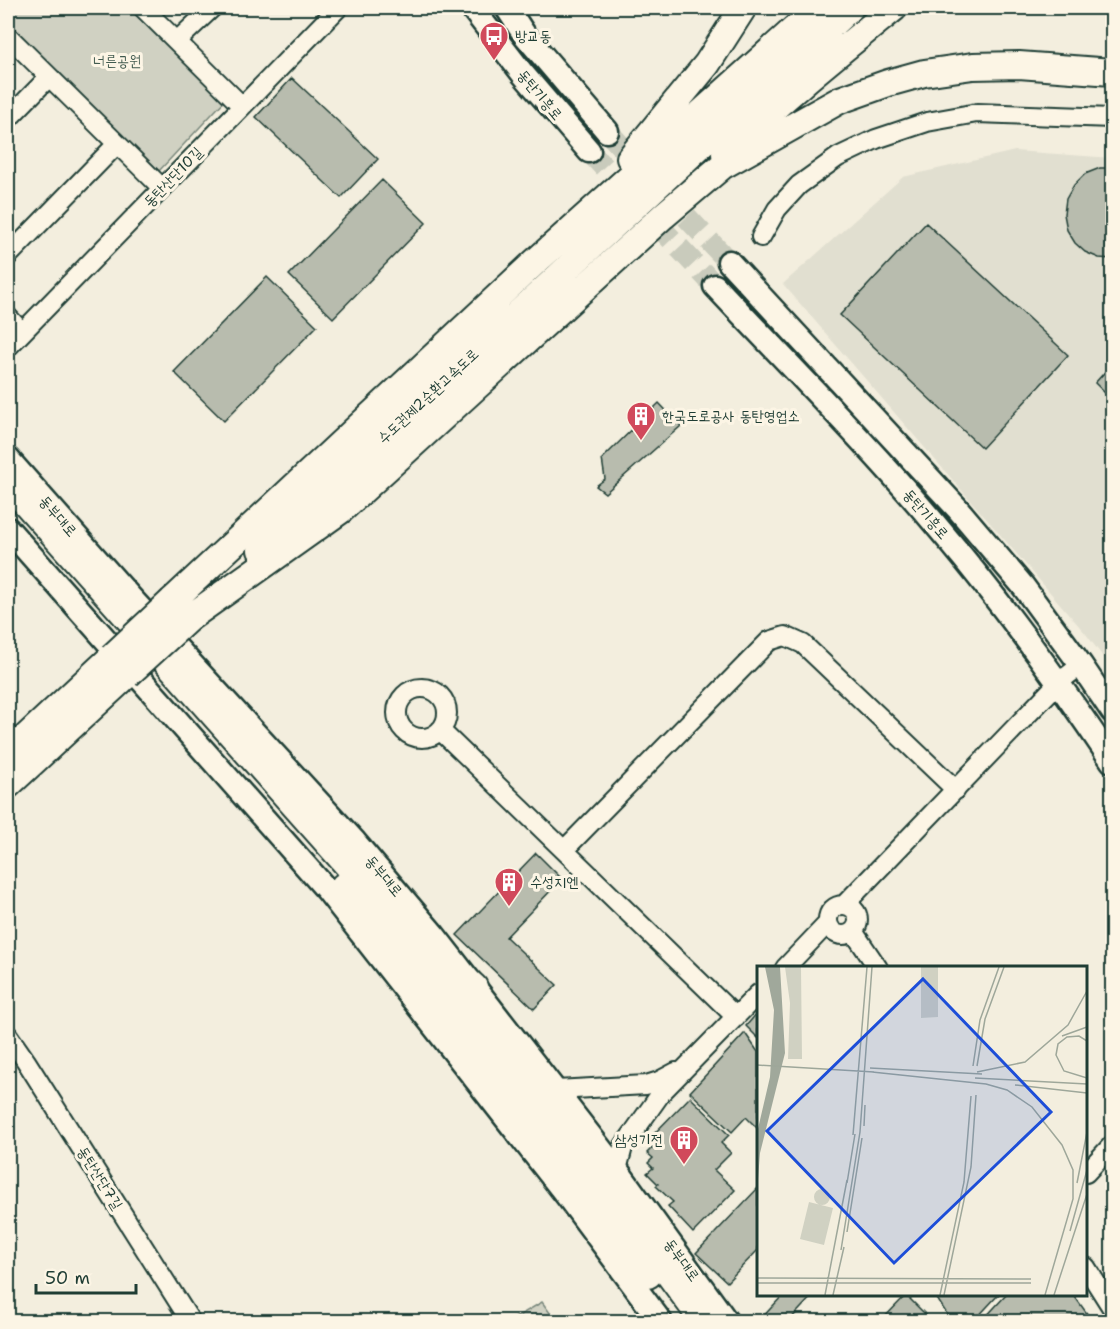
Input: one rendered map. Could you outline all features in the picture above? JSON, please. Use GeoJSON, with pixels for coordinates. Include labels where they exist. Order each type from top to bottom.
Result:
{"type":"FeatureCollection","features":[{"type":"Feature","properties":{"kind":"highway"},"geometry":{"type":"LineString","coordinates":[[534,263],[663,120],[707,64],[743,8]]}},
{"type":"Feature","properties":{"kind":"highway","name":"수도권제2순환고속도로"},"geometry":{"type":"LineString","coordinates":[[181,610],[534,263],[818,8]]}},
{"type":"Feature","properties":{"kind":"highway","name":"수도권제2순환고속도로"},"geometry":{"type":"LineString","coordinates":[[8,754],[119,666],[850,8]]}},
{"type":"Feature","properties":{"kind":"highway"},"geometry":{"type":"LineString","coordinates":[[663,216],[762,118],[894,8]]}},
{"type":"Feature","properties":{"kind":"highway"},"geometry":{"type":"LineString","coordinates":[[181,610],[341,510],[663,216],[722,166],[840,100],[924,73],[973,66],[1019,65],[1113,72]]}},
{"type":"Feature","properties":{"kind":"highway","name":"동부대로"},"geometry":{"type":"LineString","coordinates":[[8,483],[399,924],[569,1138],[704,1322]]}},
{"type":"Feature","properties":{"kind":"highway","name":"동부대로"},"geometry":{"type":"LineString","coordinates":[[8,506],[315,849],[552,1148],[684,1322]]}},
{"type":"Feature","properties":{"kind":"highway","name":"수도권제2순환고속도로"},"geometry":{"type":"LineString","coordinates":[[8,785],[119,666]]}},
{"type":"Feature","properties":{"kind":"highway"},"geometry":{"type":"LineString","coordinates":[[364,910],[438,1026],[519,1125],[567,1196]]}},
{"type":"Feature","properties":{"kind":"highway"},"geometry":{"type":"LineString","coordinates":[[399,924],[474,987]]}},
{"type":"Feature","properties":{"kind":"main road","name":"동탄기흥로"},"geometry":{"type":"LineString","coordinates":[[472,8],[523,74],[589,151]]}},
{"type":"Feature","properties":{"kind":"main road","name":"동탄기흥로"},"geometry":{"type":"LineString","coordinates":[[507,8],[524,34],[607,131]]}},
{"type":"Feature","properties":{"kind":"main road","name":"동탄기흥로"},"geometry":{"type":"LineString","coordinates":[[729,262],[957,508],[1023,586],[1113,711]]}},
{"type":"Feature","properties":{"kind":"main road","name":"동탄기흥로"},"geometry":{"type":"LineString","coordinates":[[715,286],[940,529],[1059,682],[1113,761]]}},
{"type":"Feature","properties":{"kind":"main road","name":"동부대로"},"geometry":{"type":"LineString","coordinates":[[8,459],[130,597],[355,842],[556,1090],[727,1322]]}},
{"type":"Feature","properties":{"kind":"main road"},"geometry":{"type":"LineString","coordinates":[[8,528],[327,890],[567,1196],[661,1322]]}},
{"type":"Feature","properties":{"kind":"street"},"geometry":{"type":"LineString","coordinates":[[143,8],[242,106]]}},
{"type":"Feature","properties":{"kind":"street"},"geometry":{"type":"LineString","coordinates":[[177,41],[212,8]]}},
{"type":"Feature","properties":{"kind":"street","name":"동탄산단10길"},"geometry":{"type":"LineString","coordinates":[[8,347],[338,8]]}},
{"type":"Feature","properties":{"kind":"street"},"geometry":{"type":"LineString","coordinates":[[8,36],[162,189]]}},
{"type":"Feature","properties":{"kind":"street"},"geometry":{"type":"LineString","coordinates":[[8,119],[49,77]]}},
{"type":"Feature","properties":{"kind":"street"},"geometry":{"type":"LineString","coordinates":[[761,237],[777,209],[799,185],[838,156],[876,139],[927,122],[977,113],[1113,118]]}},
{"type":"Feature","properties":{"kind":"street"},"geometry":{"type":"LineString","coordinates":[[8,256],[117,144]]}},
{"type":"Feature","properties":{"kind":"street"},"geometry":{"type":"LineString","coordinates":[[8,317],[22,332]]}},
{"type":"Feature","properties":{"kind":"street"},"geometry":{"type":"LineString","coordinates":[[564,850],[769,641],[785,636],[803,644],[956,790]]}},
{"type":"Feature","properties":{"kind":"street"},"geometry":{"type":"LineString","coordinates":[[845,904],[854,909],[858,918],[856,927],[844,935],[838,935],[827,924],[828,913],[831,909],[845,904],[1059,682],[1081,665]]}},
{"type":"Feature","properties":{"kind":"street"},"geometry":{"type":"LineString","coordinates":[[440,730],[736,1017]]}},
{"type":"Feature","properties":{"kind":"street"},"geometry":{"type":"LineString","coordinates":[[786,966],[827,924]]}},
{"type":"Feature","properties":{"kind":"street"},"geometry":{"type":"LineString","coordinates":[[853,931],[877,966]]}},
{"type":"Feature","properties":{"kind":"street"},"geometry":{"type":"LineString","coordinates":[[617,1170],[623,1147],[663,1092],[757,996]]}},
{"type":"Feature","properties":{"kind":"street","name":"동탄산단7길"},"geometry":{"type":"LineString","coordinates":[[8,1035],[191,1322]]}},
{"type":"Feature","properties":{"kind":"street"},"geometry":{"type":"LineString","coordinates":[[556,1090],[646,1085],[688,1066]]}},
{"type":"Feature","properties":{"kind":"street"},"geometry":{"type":"LineString","coordinates":[[1087,1172],[1113,1145]]}},
{"type":"Feature","properties":{"kind":"street"},"geometry":{"type":"LineString","coordinates":[[1087,1269],[1113,1308]]}},
{"type":"Feature","properties":{"kind":"shaded area"},"geometry":{"type":"Polygon","coordinates":[[[1015,151],[1112,158],[1112,669],[1086,634],[783,284],[903,177],[1015,151]]]}},
{"type":"Feature","properties":{"kind":"green space","name":"너른공원"},"geometry":{"type":"Polygon","coordinates":[[[8,8],[134,8],[227,98],[159,171],[8,24],[8,8]]]}},
{"type":"Feature","properties":{"kind":"green space"},"geometry":{"type":"Polygon","coordinates":[[[542,1302],[556,1321],[510,1321],[542,1302]]]}},
{"type":"Feature","properties":{"kind":"building"},"geometry":{"type":"Polygon","coordinates":[[[292,78],[378,159],[341,198],[256,117],[292,78]]]}},
{"type":"Feature","properties":{"kind":"building"},"geometry":{"type":"Polygon","coordinates":[[[1100,168],[1112,168],[1112,259],[1099,258],[1085,252],[1075,243],[1067,230],[1064,214],[1066,199],[1074,185],[1085,174],[1100,168]]]}},
{"type":"Feature","properties":{"kind":"building"},"geometry":{"type":"Polygon","coordinates":[[[382,180],[426,223],[333,318],[289,275],[382,180]]]}},
{"type":"Feature","properties":{"kind":"building"},"geometry":{"type":"Polygon","coordinates":[[[926,223],[1068,355],[982,448],[840,315],[926,223]]]}},
{"type":"Feature","properties":{"kind":"building"},"geometry":{"type":"Polygon","coordinates":[[[267,277],[317,326],[224,421],[174,372],[267,277]]]}},
{"type":"Feature","properties":{"kind":"building"},"geometry":{"type":"Polygon","coordinates":[[[1112,364],[1112,400],[1095,383],[1112,364]]]}},
{"type":"Feature","properties":{"kind":"building","name":"한국도로공사 동탄영업소"},"geometry":{"type":"Polygon","coordinates":[[[659,403],[681,426],[605,493],[596,486],[605,479],[602,459],[659,403]]]}},
{"type":"Feature","properties":{"kind":"building","name":"수성지엔"},"geometry":{"type":"Polygon","coordinates":[[[536,853],[562,879],[506,937],[557,985],[534,1009],[457,935],[536,853]]]}},
{"type":"Feature","properties":{"kind":"building"},"geometry":{"type":"Polygon","coordinates":[[[757,1013],[757,1037],[746,1026],[757,1013]]]}},
{"type":"Feature","properties":{"kind":"building"},"geometry":{"type":"Polygon","coordinates":[[[745,1033],[757,1051],[757,1128],[746,1117],[732,1132],[690,1092],[745,1033]]]}},
{"type":"Feature","properties":{"kind":"building","name":"삼성기전"},"geometry":{"type":"Polygon","coordinates":[[[690,1097],[729,1135],[721,1143],[731,1153],[714,1170],[735,1190],[693,1233],[668,1206],[673,1202],[656,1186],[658,1184],[647,1173],[653,1168],[648,1163],[653,1158],[647,1153],[652,1148],[646,1142],[690,1097]]]}},
{"type":"Feature","properties":{"kind":"building"},"geometry":{"type":"Polygon","coordinates":[[[757,1189],[757,1251],[727,1282],[696,1253],[757,1189]]]}},
{"type":"Feature","properties":{"kind":"building"},"geometry":{"type":"Polygon","coordinates":[[[782,1296],[812,1296],[788,1322],[758,1322],[782,1296]]]}},
{"type":"Feature","properties":{"kind":"building"},"geometry":{"type":"Polygon","coordinates":[[[907,1296],[933,1322],[880,1322],[907,1296]]]}},
{"type":"Feature","properties":{"kind":"building"},"geometry":{"type":"Polygon","coordinates":[[[935,1296],[997,1296],[973,1322],[952,1322],[935,1296]]]}},
{"type":"Feature","properties":{"kind":"building"},"geometry":{"type":"Polygon","coordinates":[[[1005,1296],[1074,1296],[1093,1322],[981,1322],[1005,1296]]]}},
{"type":"Feature","properties":{"kind":"tunnel"},"geometry":{"type":"LineString","coordinates":[[607,131],[642,169]]}},
{"type":"Feature","properties":{"kind":"tunnel"},"geometry":{"type":"LineString","coordinates":[[589,151],[715,286]]}},
{"type":"Feature","properties":{"kind":"tunnel"},"geometry":{"type":"LineString","coordinates":[[664,193],[729,262]]}},
{"type":"Feature","properties":{"kind":"place","name":"방교동"},"geometry":{"type":"Point","coordinates":[494,62]}},
{"type":"Feature","properties":{"kind":"place","name":"한국도로공사 동탄영업소"},"geometry":{"type":"Point","coordinates":[641,442]}},
{"type":"Feature","properties":{"kind":"place","name":"수성지엔"},"geometry":{"type":"Point","coordinates":[509,908]}},
{"type":"Feature","properties":{"kind":"place","name":"삼성기전"},"geometry":{"type":"Point","coordinates":[684,1166]}}]}
